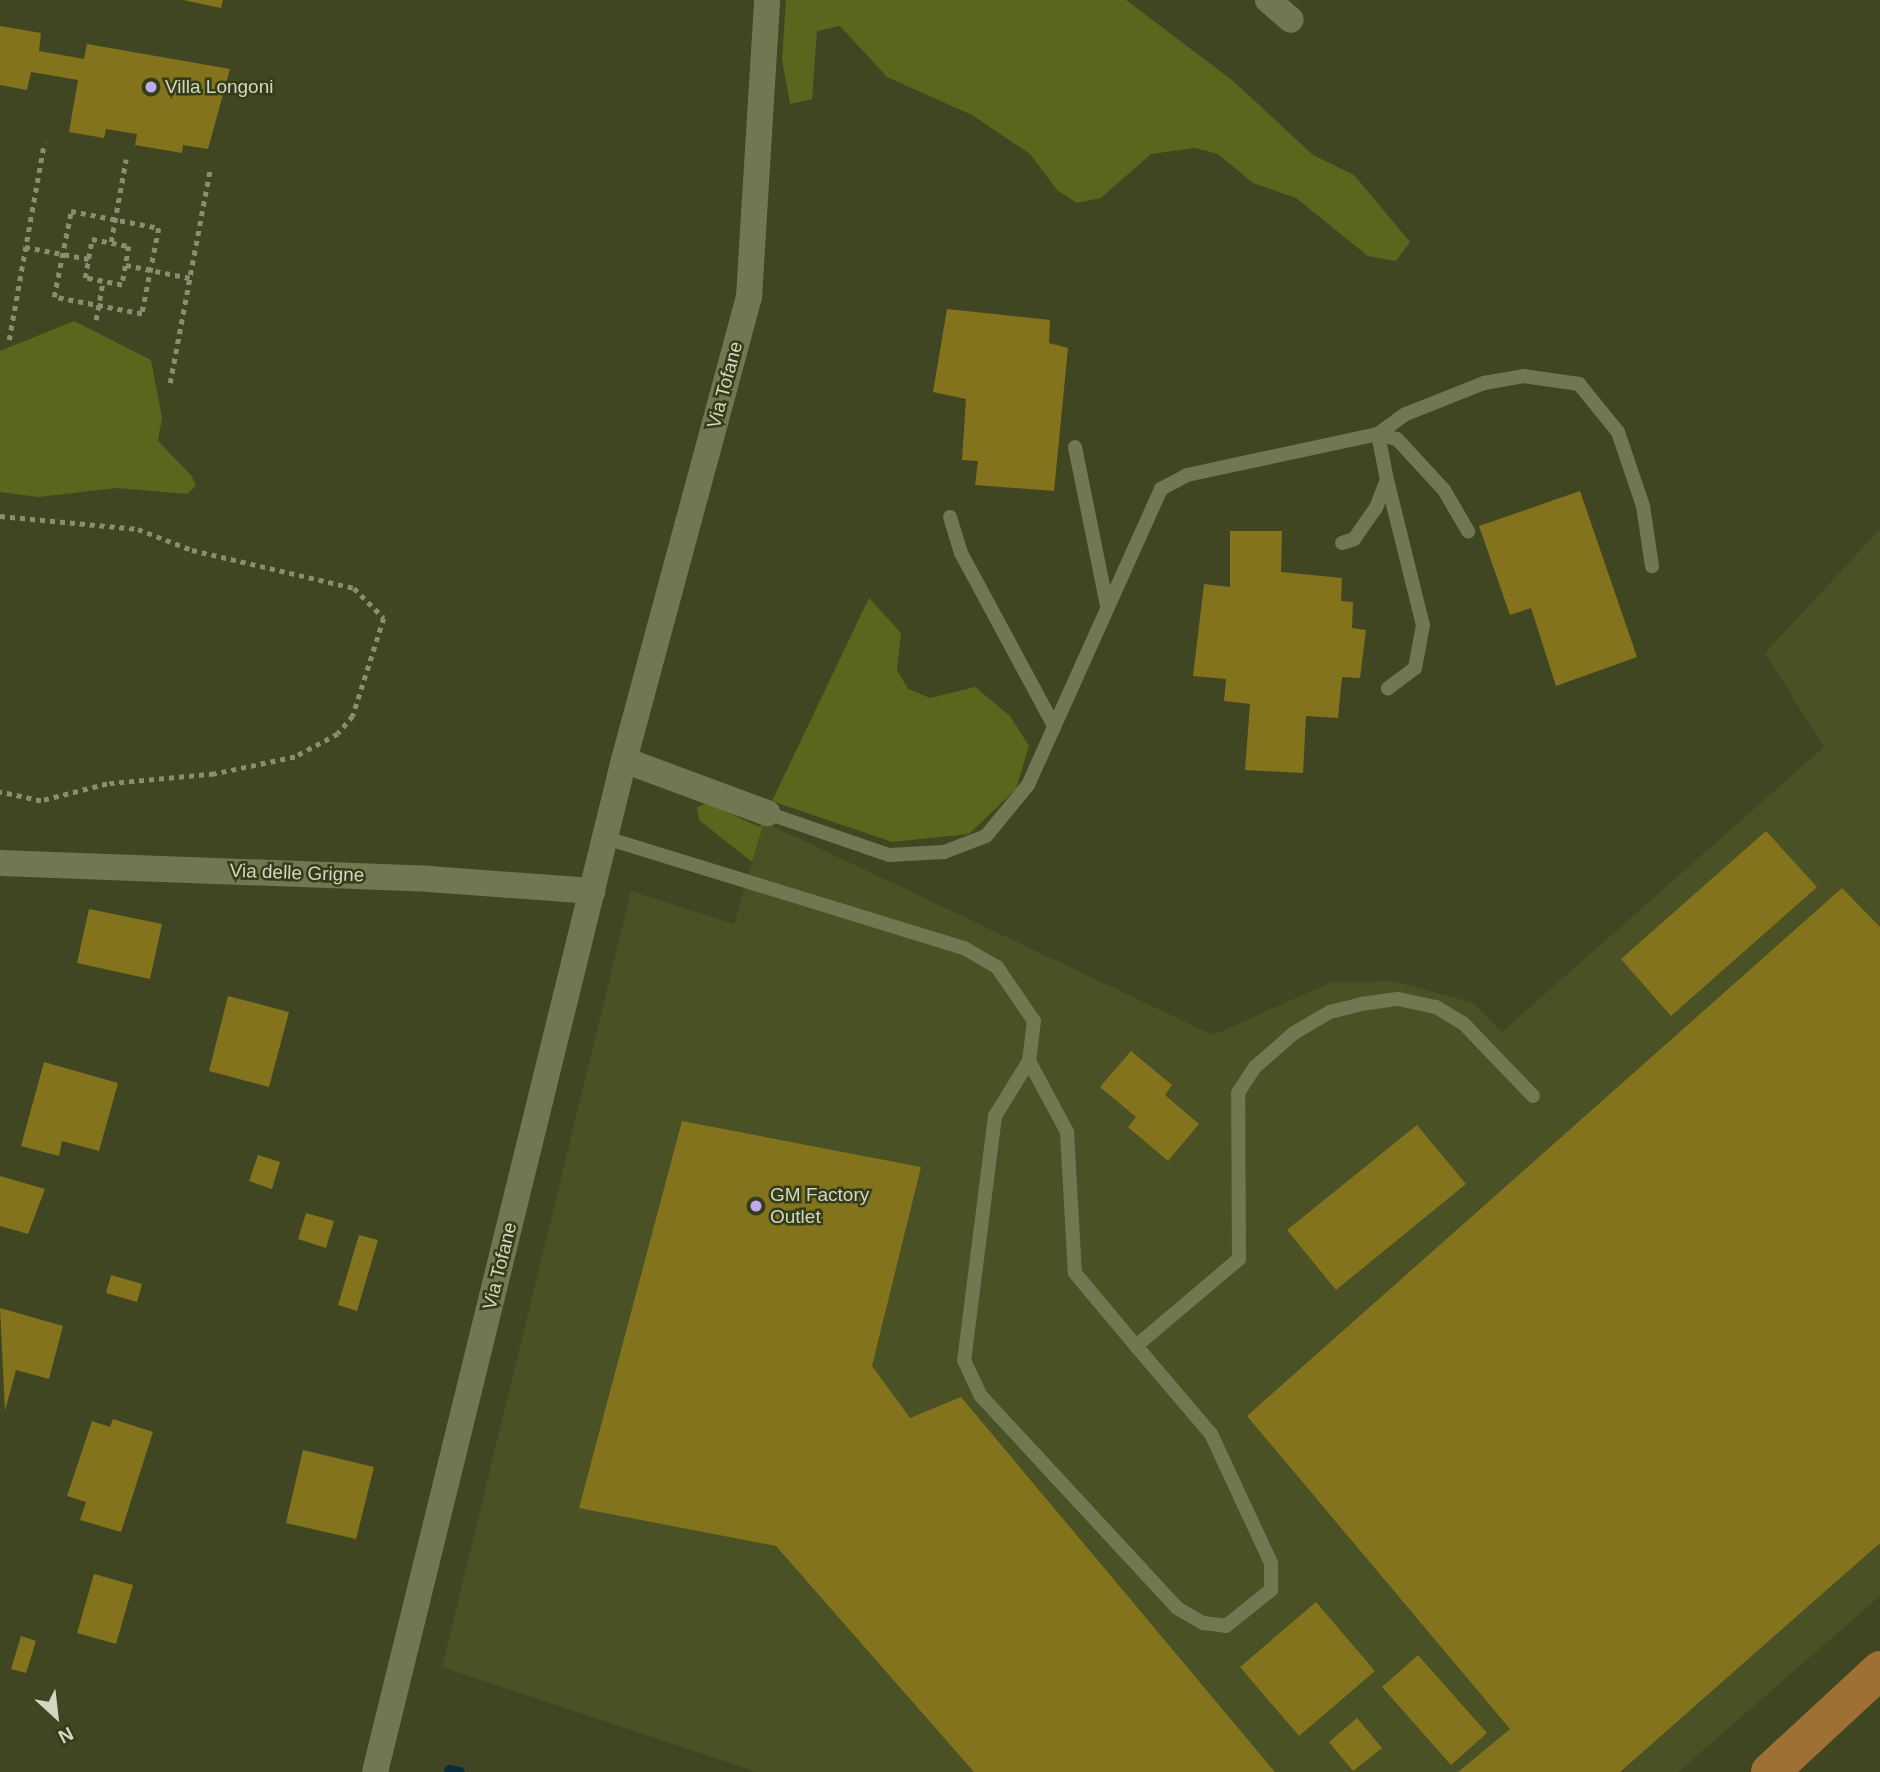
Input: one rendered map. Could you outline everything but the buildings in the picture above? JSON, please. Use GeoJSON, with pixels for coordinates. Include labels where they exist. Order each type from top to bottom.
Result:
{"type":"FeatureCollection","features":[{"type":"Feature","properties":{"kind":"main road"},"geometry":{"type":"LineString","coordinates":[[1770,1772],[1800,1741],[1880,1670]]}},
{"type":"Feature","properties":{"kind":"main road"},"geometry":{"type":"LineString","coordinates":[[1800,1741],[1880,1703]]}},
{"type":"Feature","properties":{"kind":"street","name":"Via Tofane"},"geometry":{"type":"LineString","coordinates":[[375,1772],[624,760],[749,297],[767,0]]}},
{"type":"Feature","properties":{"kind":"street"},"geometry":{"type":"LineString","coordinates":[[1268,0],[1291,20]]}},
{"type":"Feature","properties":{"kind":"street"},"geometry":{"type":"LineString","coordinates":[[624,760],[766,813]]}},
{"type":"Feature","properties":{"kind":"street","name":"Via delle Grigne"},"geometry":{"type":"LineString","coordinates":[[0,863],[429,878],[593,891]]}},
{"type":"Feature","properties":{"kind":"lane"},"geometry":{"type":"LineString","coordinates":[[766,813],[889,855],[944,852],[986,836],[1028,785],[1161,489],[1187,475],[1378,434],[1406,414],[1484,383],[1523,376],[1579,384],[1618,432],[1643,506],[1652,566]]}},
{"type":"Feature","properties":{"kind":"lane"},"geometry":{"type":"LineString","coordinates":[[1378,434],[1423,625],[1415,668],[1388,688]]}},
{"type":"Feature","properties":{"kind":"lane"},"geometry":{"type":"LineString","coordinates":[[1378,434],[1397,439],[1444,490],[1468,531]]}},
{"type":"Feature","properties":{"kind":"lane"},"geometry":{"type":"LineString","coordinates":[[1074,447],[1107,606]]}},
{"type":"Feature","properties":{"kind":"lane"},"geometry":{"type":"LineString","coordinates":[[1342,543],[1354,539],[1369,518],[1387,480]]}},
{"type":"Feature","properties":{"kind":"lane"},"geometry":{"type":"LineString","coordinates":[[950,517],[961,552],[1055,726]]}},
{"type":"Feature","properties":{"kind":"lane"},"geometry":{"type":"LineString","coordinates":[[606,838],[964,947],[996,967],[1034,1021],[1030,1061],[995,1116],[964,1360],[980,1395],[1177,1608],[1203,1623],[1226,1626],[1271,1590],[1271,1563],[1211,1434],[1075,1273],[1067,1132],[1030,1061]]}},
{"type":"Feature","properties":{"kind":"lane"},"geometry":{"type":"LineString","coordinates":[[1136,1346],[1239,1259],[1238,1093],[1255,1067],[1294,1033],[1330,1012],[1361,1004],[1398,999],[1436,1007],[1463,1023],[1533,1096]]}},
{"type":"Feature","properties":{"kind":"path"},"geometry":{"type":"LineString","coordinates":[[9,340],[44,143]]}},
{"type":"Feature","properties":{"kind":"path"},"geometry":{"type":"LineString","coordinates":[[111,242],[126,159]]}},
{"type":"Feature","properties":{"kind":"path"},"geometry":{"type":"LineString","coordinates":[[170,383],[210,169]]}},
{"type":"Feature","properties":{"kind":"path"},"geometry":{"type":"LineString","coordinates":[[71,211],[115,220],[159,228],[142,314],[54,298],[71,211]]}},
{"type":"Feature","properties":{"kind":"path"},"geometry":{"type":"LineString","coordinates":[[92,239],[129,246],[122,285],[85,278],[89,259],[92,239]]}},
{"type":"Feature","properties":{"kind":"path"},"geometry":{"type":"LineString","coordinates":[[25,247],[89,259]]}},
{"type":"Feature","properties":{"kind":"path"},"geometry":{"type":"LineString","coordinates":[[126,265],[190,278]]}},
{"type":"Feature","properties":{"kind":"path"},"geometry":{"type":"LineString","coordinates":[[96,320],[103,282]]}},
{"type":"Feature","properties":{"kind":"path"},"geometry":{"type":"LineString","coordinates":[[0,516],[138,529],[192,550],[354,588],[384,618],[353,716],[338,734],[295,757],[214,774],[107,784],[41,801],[0,792]]}},
{"type":"Feature","properties":{"kind":"shaded area"},"geometry":{"type":"Polygon","coordinates":[[[786,0],[1126,0],[1232,80],[1313,155],[1354,175],[1410,242],[1396,261],[1368,256],[1296,198],[1253,183],[1218,154],[1195,148],[1151,154],[1101,198],[1077,203],[1057,190],[1030,154],[972,115],[887,77],[840,26],[817,31],[812,99],[790,104],[782,60],[786,0]]]}},
{"type":"Feature","properties":{"kind":"shaded area"},"geometry":{"type":"Polygon","coordinates":[[[74,321],[151,360],[162,418],[158,441],[192,476],[196,486],[187,494],[117,488],[38,497],[0,492],[0,351],[74,321]]]}},
{"type":"Feature","properties":{"kind":"shaded area"},"geometry":{"type":"Polygon","coordinates":[[[1880,529],[1880,1596],[1678,1772],[757,1772],[442,1667],[631,891],[734,924],[764,822],[1213,1035],[1332,982],[1393,981],[1473,1003],[1502,1032],[1824,747],[1765,653],[1880,529]]]}},
{"type":"Feature","properties":{"kind":"shaded area"},"geometry":{"type":"Polygon","coordinates":[[[869,598],[901,633],[897,670],[908,689],[930,698],[975,687],[1010,716],[1029,746],[1016,789],[969,834],[892,842],[772,801],[869,598]]]}},
{"type":"Feature","properties":{"kind":"shaded area"},"geometry":{"type":"Polygon","coordinates":[[[708,803],[759,827],[764,822],[752,862],[699,820],[697,807],[708,803]]]}},
{"type":"Feature","properties":{"kind":"waterway"},"geometry":{"type":"LineString","coordinates":[[449,1770],[460,1772]]}},
{"type":"Feature","properties":{"kind":"place","name":"Villa Longoni"},"geometry":{"type":"Point","coordinates":[151,87]}},
{"type":"Feature","properties":{"kind":"place","name":"GM Factory Outlet"},"geometry":{"type":"Point","coordinates":[756,1206]}}]}
